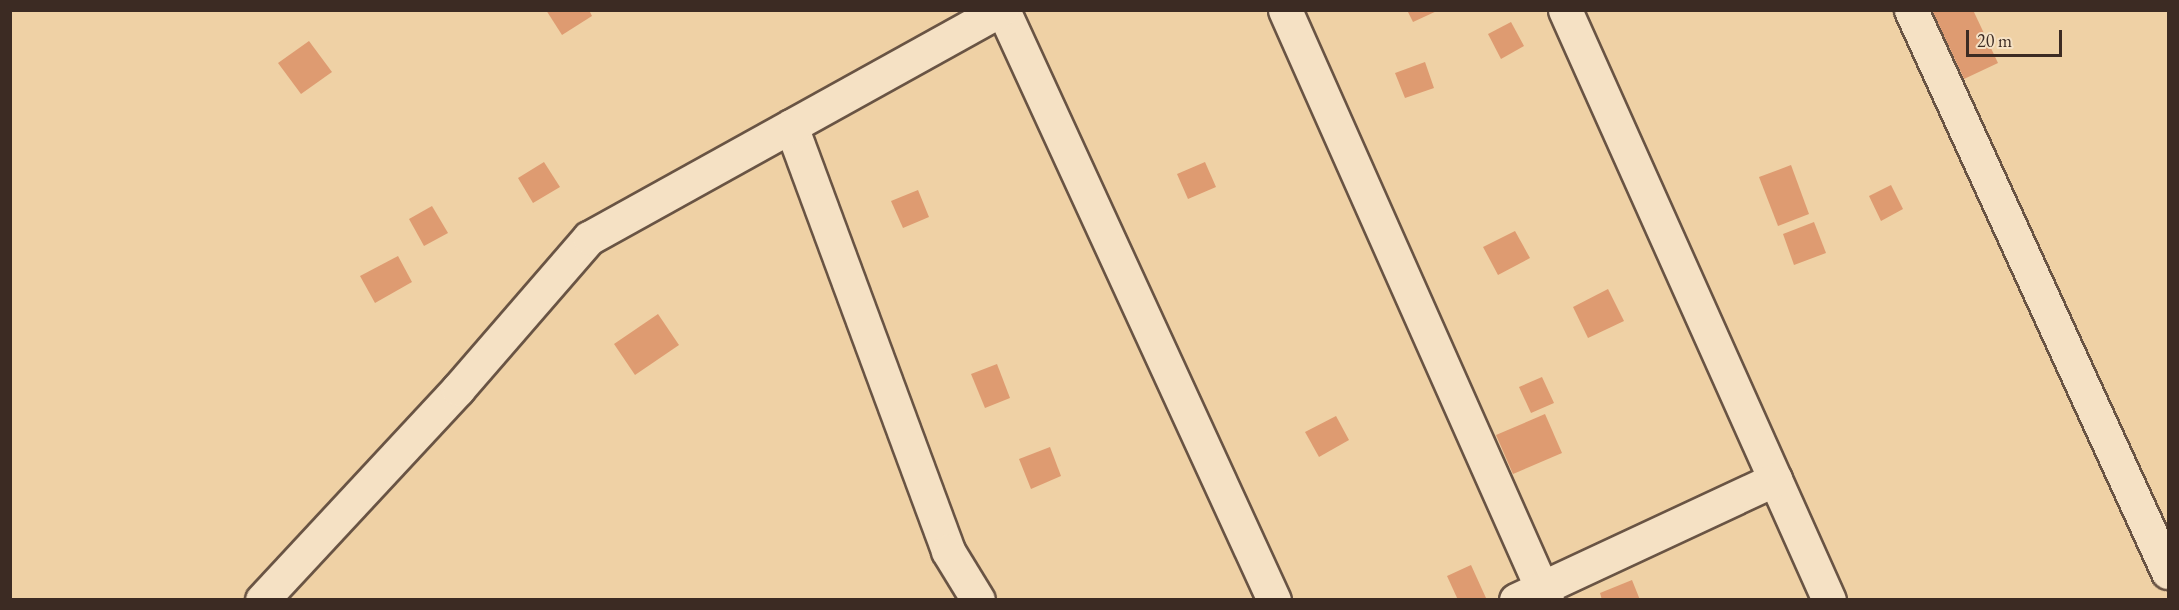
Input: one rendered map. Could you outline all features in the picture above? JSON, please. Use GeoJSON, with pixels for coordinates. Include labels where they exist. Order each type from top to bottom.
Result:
{"type":"FeatureCollection","features":[{"type":"Feature","properties":{"kind":"street"},"geometry":{"type":"LineString","coordinates":[[262,600],[458,389],[590,238],[1002,10],[1274,600]]}},
{"type":"Feature","properties":{"kind":"street"},"geometry":{"type":"LineString","coordinates":[[1286,10],[1535,596],[1775,479]]}},
{"type":"Feature","properties":{"kind":"street"},"geometry":{"type":"LineString","coordinates":[[1564,10],[1829,600]]}},
{"type":"Feature","properties":{"kind":"street"},"geometry":{"type":"LineString","coordinates":[[1911,10],[2168,571]]}},
{"type":"Feature","properties":{"kind":"street"},"geometry":{"type":"LineString","coordinates":[[791,126],[948,551],[978,600]]}},
{"type":"Feature","properties":{"kind":"building"},"geometry":{"type":"Polygon","coordinates":[[[546,10],[589,10],[592,16],[562,35],[546,10]]]}},
{"type":"Feature","properties":{"kind":"building"},"geometry":{"type":"Polygon","coordinates":[[[1407,10],[1439,10],[1413,22],[1407,10]]]}},
{"type":"Feature","properties":{"kind":"building"},"geometry":{"type":"Polygon","coordinates":[[[1932,10],[1973,10],[1998,63],[1964,79],[1932,10]]]}},
{"type":"Feature","properties":{"kind":"building"},"geometry":{"type":"Polygon","coordinates":[[[1511,22],[1524,46],[1501,59],[1488,34],[1511,22]]]}},
{"type":"Feature","properties":{"kind":"building"},"geometry":{"type":"Polygon","coordinates":[[[309,41],[332,72],[301,94],[278,63],[309,41]]]}},
{"type":"Feature","properties":{"kind":"building"},"geometry":{"type":"Polygon","coordinates":[[[1425,62],[1434,88],[1405,98],[1395,73],[1425,62]]]}},
{"type":"Feature","properties":{"kind":"building"},"geometry":{"type":"Polygon","coordinates":[[[544,162],[560,187],[533,203],[518,178],[544,162]]]}},
{"type":"Feature","properties":{"kind":"building"},"geometry":{"type":"Polygon","coordinates":[[[1205,162],[1216,187],[1188,199],[1177,174],[1205,162]]]}},
{"type":"Feature","properties":{"kind":"building"},"geometry":{"type":"Polygon","coordinates":[[[1791,165],[1809,214],[1778,226],[1759,177],[1791,165]]]}},
{"type":"Feature","properties":{"kind":"building"},"geometry":{"type":"Polygon","coordinates":[[[1891,185],[1903,209],[1881,221],[1869,196],[1891,185]]]}},
{"type":"Feature","properties":{"kind":"building"},"geometry":{"type":"Polygon","coordinates":[[[918,190],[929,217],[903,228],[891,201],[918,190]]]}},
{"type":"Feature","properties":{"kind":"building"},"geometry":{"type":"Polygon","coordinates":[[[432,206],[448,233],[424,246],[409,219],[432,206]]]}},
{"type":"Feature","properties":{"kind":"building"},"geometry":{"type":"Polygon","coordinates":[[[1814,222],[1826,253],[1794,265],[1783,234],[1814,222]]]}},
{"type":"Feature","properties":{"kind":"building"},"geometry":{"type":"Polygon","coordinates":[[[1515,231],[1530,258],[1498,275],[1483,247],[1515,231]]]}},
{"type":"Feature","properties":{"kind":"building"},"geometry":{"type":"Polygon","coordinates":[[[398,256],[412,282],[375,303],[360,276],[398,256]]]}},
{"type":"Feature","properties":{"kind":"building"},"geometry":{"type":"Polygon","coordinates":[[[1608,289],[1624,321],[1588,338],[1573,307],[1608,289]]]}},
{"type":"Feature","properties":{"kind":"building"},"geometry":{"type":"Polygon","coordinates":[[[658,314],[679,345],[635,375],[614,344],[658,314]]]}},
{"type":"Feature","properties":{"kind":"building"},"geometry":{"type":"Polygon","coordinates":[[[997,364],[1010,398],[985,408],[971,374],[997,364]]]}},
{"type":"Feature","properties":{"kind":"building"},"geometry":{"type":"Polygon","coordinates":[[[1542,377],[1554,403],[1531,413],[1519,387],[1542,377]]]}},
{"type":"Feature","properties":{"kind":"building"},"geometry":{"type":"Polygon","coordinates":[[[1545,414],[1562,453],[1513,474],[1496,435],[1545,414]]]}},
{"type":"Feature","properties":{"kind":"building"},"geometry":{"type":"Polygon","coordinates":[[[1336,416],[1349,440],[1319,457],[1305,432],[1336,416]]]}},
{"type":"Feature","properties":{"kind":"building"},"geometry":{"type":"Polygon","coordinates":[[[1050,447],[1061,476],[1031,489],[1019,459],[1050,447]]]}},
{"type":"Feature","properties":{"kind":"building"},"geometry":{"type":"Polygon","coordinates":[[[1471,565],[1486,598],[1484,600],[1458,600],[1447,576],[1471,565]]]}},
{"type":"Feature","properties":{"kind":"building"},"geometry":{"type":"Polygon","coordinates":[[[1632,580],[1640,600],[1602,600],[1600,593],[1632,580]]]}}]}
